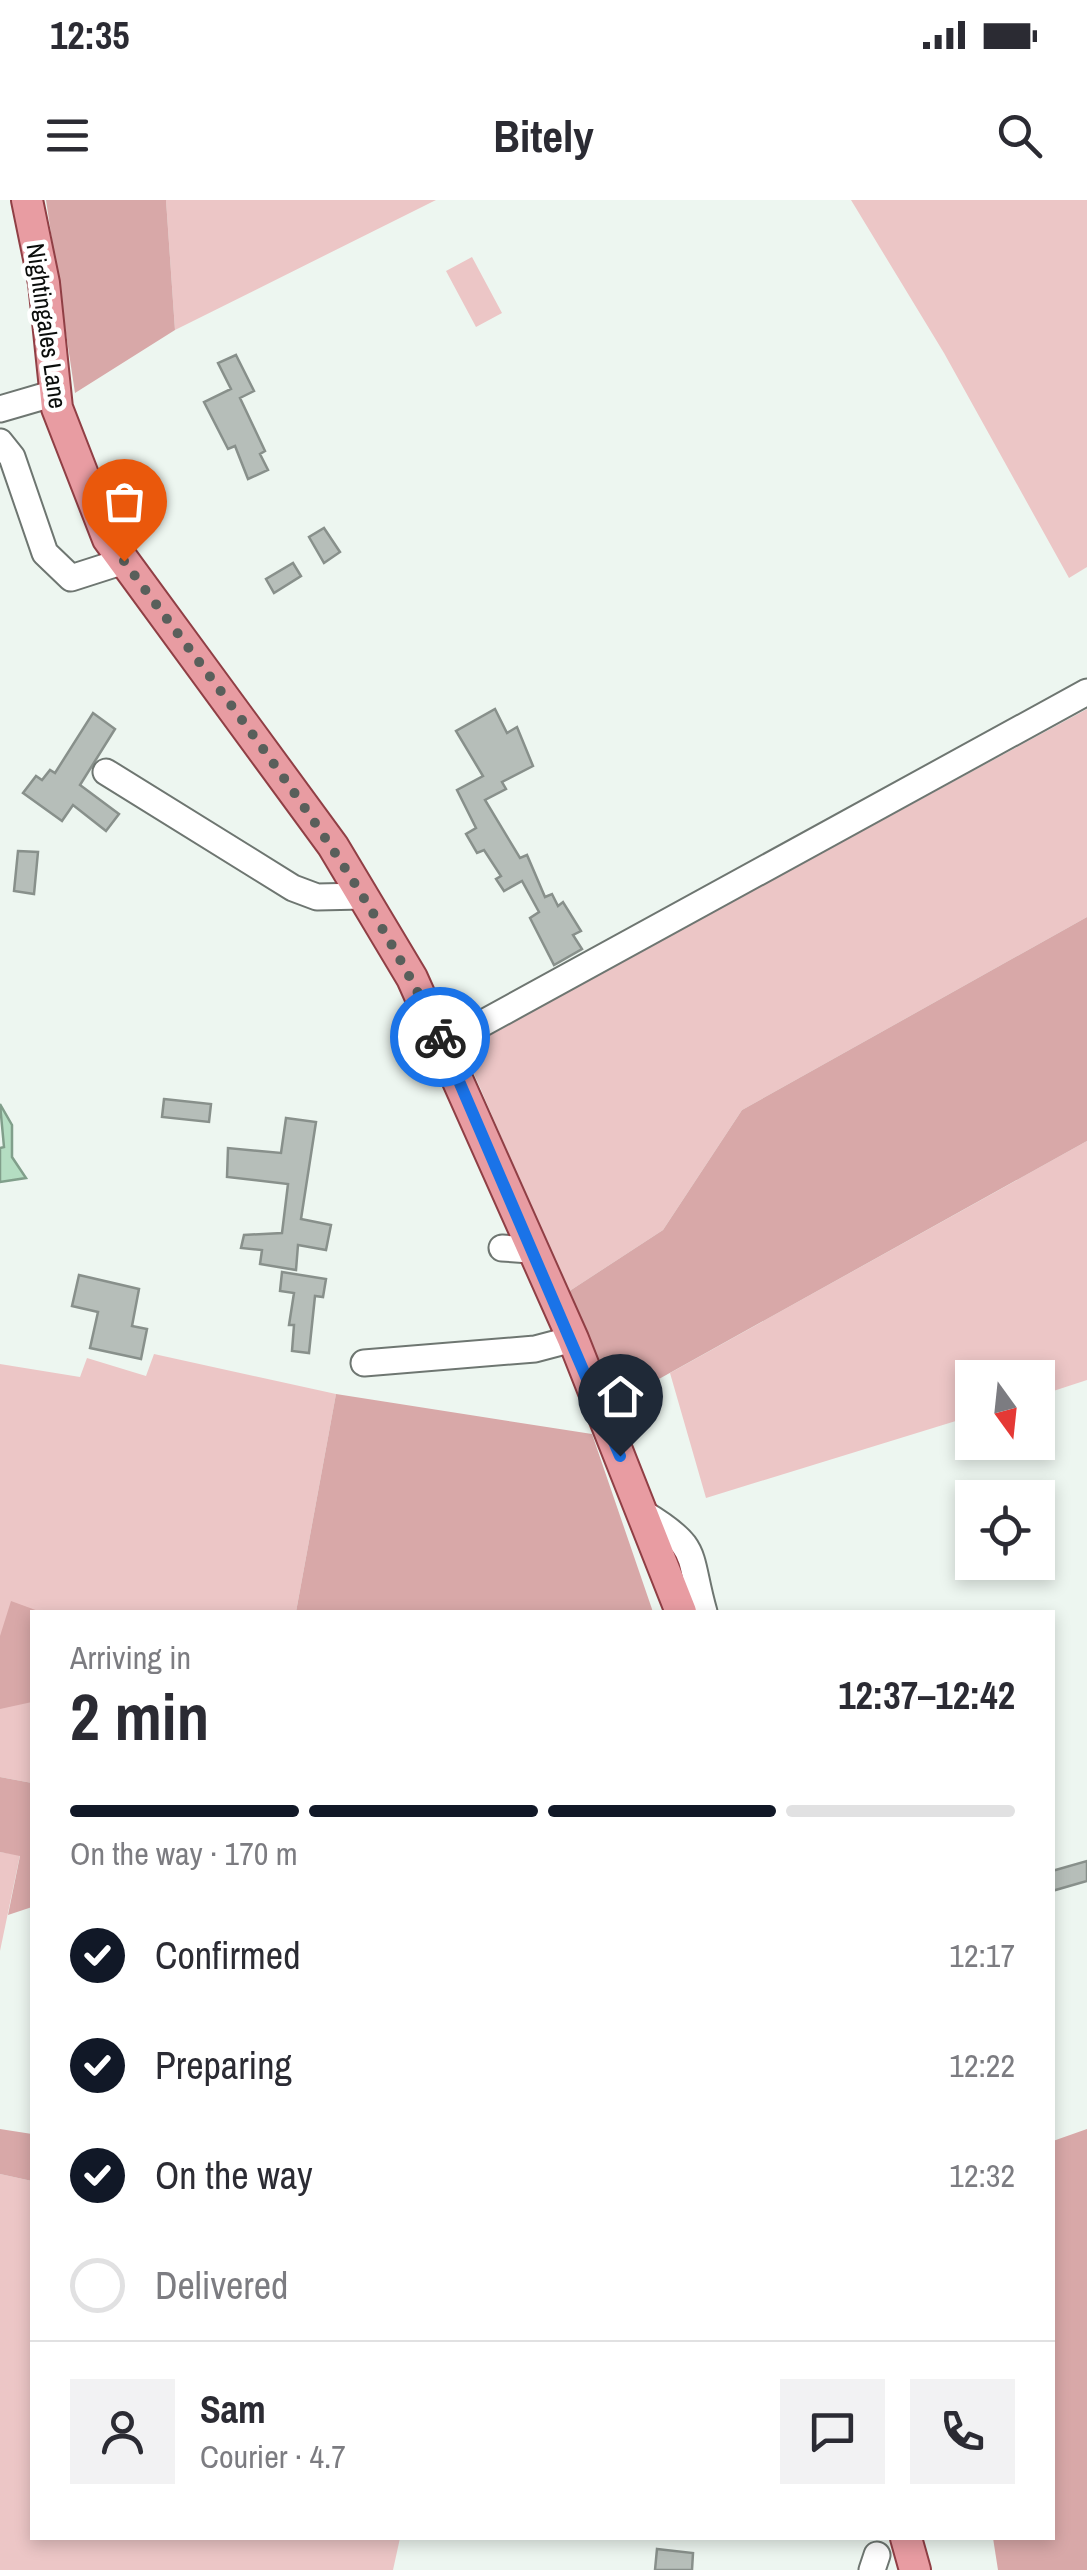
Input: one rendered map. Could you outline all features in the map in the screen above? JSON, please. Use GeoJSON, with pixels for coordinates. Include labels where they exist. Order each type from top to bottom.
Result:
{"type":"FeatureCollection","features":[{"type":"Feature","properties":{"kind":"main road","name":"Nightingales Lane"},"geometry":{"type":"LineString","coordinates":[[27,200],[44,282],[56,408],[108,539],[333,846],[412,978],[444,1045],[516,1249],[574,1339],[680,1610]]}},
{"type":"Feature","properties":{"kind":"main road"},"geometry":{"type":"LineString","coordinates":[[907,2540],[915,2570]]}},
{"type":"Feature","properties":{"kind":"lane"},"geometry":{"type":"LineString","coordinates":[[0,409],[55,392]]}},
{"type":"Feature","properties":{"kind":"lane"},"geometry":{"type":"LineString","coordinates":[[0,442],[12,457],[45,553],[72,578],[124,561]]}},
{"type":"Feature","properties":{"kind":"lane"},"geometry":{"type":"LineString","coordinates":[[444,1045],[1087,692]]}},
{"type":"Feature","properties":{"kind":"lane"},"geometry":{"type":"LineString","coordinates":[[106,772],[293,888],[318,898],[363,896]]}},
{"type":"Feature","properties":{"kind":"lane"},"geometry":{"type":"LineString","coordinates":[[364,1362],[535,1349],[574,1339]]}},
{"type":"Feature","properties":{"kind":"lane"},"geometry":{"type":"LineString","coordinates":[[643,1513],[679,1534],[688,1547],[704,1610]]}},
{"type":"Feature","properties":{"kind":"shaded area"},"geometry":{"type":"Polygon","coordinates":[[[46,200],[166,200],[175,330],[75,393],[46,200]]]}},
{"type":"Feature","properties":{"kind":"shaded area"},"geometry":{"type":"Polygon","coordinates":[[[166,200],[436,200],[175,330],[166,200]]]}},
{"type":"Feature","properties":{"kind":"shaded area"},"geometry":{"type":"Polygon","coordinates":[[[851,200],[1087,200],[1087,567],[1069,578],[944,353],[851,200]]]}},
{"type":"Feature","properties":{"kind":"shaded area"},"geometry":{"type":"Polygon","coordinates":[[[472,257],[502,313],[476,327],[446,271],[472,257]]]}},
{"type":"Feature","properties":{"kind":"shaded area"},"geometry":{"type":"Polygon","coordinates":[[[1087,709],[1087,917],[742,1110],[663,1230],[568,1292],[463,1048],[1087,709]]]}},
{"type":"Feature","properties":{"kind":"shaded area"},"geometry":{"type":"Polygon","coordinates":[[[1087,917],[1087,1141],[614,1404],[568,1292],[663,1230],[742,1110],[1087,917]]]}},
{"type":"Feature","properties":{"kind":"shaded area"},"geometry":{"type":"Polygon","coordinates":[[[0,1104],[12,1125],[12,1157],[26,1178],[0,1182],[0,1148],[4,1147],[0,1104]]]}},
{"type":"Feature","properties":{"kind":"shaded area"},"geometry":{"type":"Polygon","coordinates":[[[1087,1141],[1087,1380],[1055,1390],[1055,1360],[955,1360],[955,1421],[706,1498],[670,1373],[1087,1141]]]}},
{"type":"Feature","properties":{"kind":"shaded area"},"geometry":{"type":"Polygon","coordinates":[[[154,1354],[336,1394],[296,1610],[30,1610],[30,1783],[0,1777],[0,1364],[80,1377],[87,1358],[146,1376],[154,1354]]]}},
{"type":"Feature","properties":{"kind":"shaded area"},"geometry":{"type":"Polygon","coordinates":[[[336,1394],[592,1434],[652,1610],[296,1610],[336,1394]]]}},
{"type":"Feature","properties":{"kind":"shaded area"},"geometry":{"type":"Polygon","coordinates":[[[11,1601],[36,1610],[30,1610],[30,1702],[0,1709],[0,1636],[11,1601]]]}},
{"type":"Feature","properties":{"kind":"shaded area"},"geometry":{"type":"Polygon","coordinates":[[[0,1777],[30,1783],[30,1908],[8,1915],[20,1856],[0,1852],[0,1777]]]}},
{"type":"Feature","properties":{"kind":"shaded area"},"geometry":{"type":"Polygon","coordinates":[[[0,1852],[20,1855],[0,1951],[0,1852]]]}},
{"type":"Feature","properties":{"kind":"shaded area"},"geometry":{"type":"Polygon","coordinates":[[[0,2129],[30,2134],[30,2181],[0,2174],[0,2129]]]}},
{"type":"Feature","properties":{"kind":"shaded area"},"geometry":{"type":"Polygon","coordinates":[[[1087,2129],[1087,2570],[998,2570],[993,2540],[1055,2540],[1055,2140],[1087,2129]]]}},
{"type":"Feature","properties":{"kind":"shaded area"},"geometry":{"type":"Polygon","coordinates":[[[0,2174],[30,2181],[30,2540],[400,2540],[393,2570],[0,2570],[0,2174]]]}},
{"type":"Feature","properties":{"kind":"building"},"geometry":{"type":"Polygon","coordinates":[[[236,355],[254,391],[240,398],[265,451],[260,454],[268,470],[248,479],[235,446],[228,449],[204,402],[231,389],[218,363],[236,355]]]}},
{"type":"Feature","properties":{"kind":"building"},"geometry":{"type":"Polygon","coordinates":[[[324,528],[340,552],[324,563],[309,537],[324,528]]]}},
{"type":"Feature","properties":{"kind":"building"},"geometry":{"type":"Polygon","coordinates":[[[293,563],[301,576],[274,593],[266,579],[293,563]]]}},
{"type":"Feature","properties":{"kind":"building"},"geometry":{"type":"Polygon","coordinates":[[[495,709],[507,733],[517,727],[533,766],[502,782],[506,789],[485,800],[520,858],[527,855],[545,897],[552,894],[558,906],[563,902],[581,931],[573,935],[582,949],[554,965],[530,918],[539,912],[522,881],[504,891],[496,879],[501,876],[484,850],[477,853],[466,834],[476,828],[457,790],[483,776],[456,731],[495,709]]]}},
{"type":"Feature","properties":{"kind":"building"},"geometry":{"type":"Polygon","coordinates":[[[93,713],[115,729],[80,785],[119,814],[106,831],[73,805],[62,821],[23,793],[36,776],[42,780],[50,770],[55,773],[93,713]]]}},
{"type":"Feature","properties":{"kind":"building"},"geometry":{"type":"Polygon","coordinates":[[[18,851],[38,852],[34,894],[14,891],[18,851]]]}},
{"type":"Feature","properties":{"kind":"building"},"geometry":{"type":"Polygon","coordinates":[[[164,1099],[211,1104],[209,1122],[162,1117],[164,1099]]]}},
{"type":"Feature","properties":{"kind":"building"},"geometry":{"type":"Polygon","coordinates":[[[286,1118],[316,1122],[301,1219],[331,1225],[326,1250],[298,1245],[296,1270],[260,1264],[262,1250],[241,1248],[244,1235],[282,1233],[288,1184],[227,1177],[228,1148],[281,1153],[286,1118]]]}},
{"type":"Feature","properties":{"kind":"building"},"geometry":{"type":"Polygon","coordinates":[[[282,1272],[326,1279],[323,1297],[315,1296],[309,1353],[292,1351],[294,1325],[289,1325],[294,1293],[280,1291],[282,1272]]]}},
{"type":"Feature","properties":{"kind":"building"},"geometry":{"type":"Polygon","coordinates":[[[79,1275],[139,1289],[132,1326],[147,1329],[141,1359],[90,1348],[98,1312],[72,1306],[79,1275]]]}},
{"type":"Feature","properties":{"kind":"building"},"geometry":{"type":"Polygon","coordinates":[[[1087,1861],[1087,1881],[1055,1890],[1055,1870],[1087,1861]]]}},
{"type":"Feature","properties":{"kind":"building"},"geometry":{"type":"Polygon","coordinates":[[[657,2549],[693,2553],[692,2570],[655,2570],[657,2549]]]}},
{"type":"Feature","properties":{"kind":"way so far"},"geometry":{"type":"LineString","coordinates":[[124,561],[333,846],[412,978],[440,1037]]}},
{"type":"Feature","properties":{"kind":"route"},"geometry":{"type":"LineString","coordinates":[[440,1037],[530,1250],[574,1339],[620,1456]]}}]}
